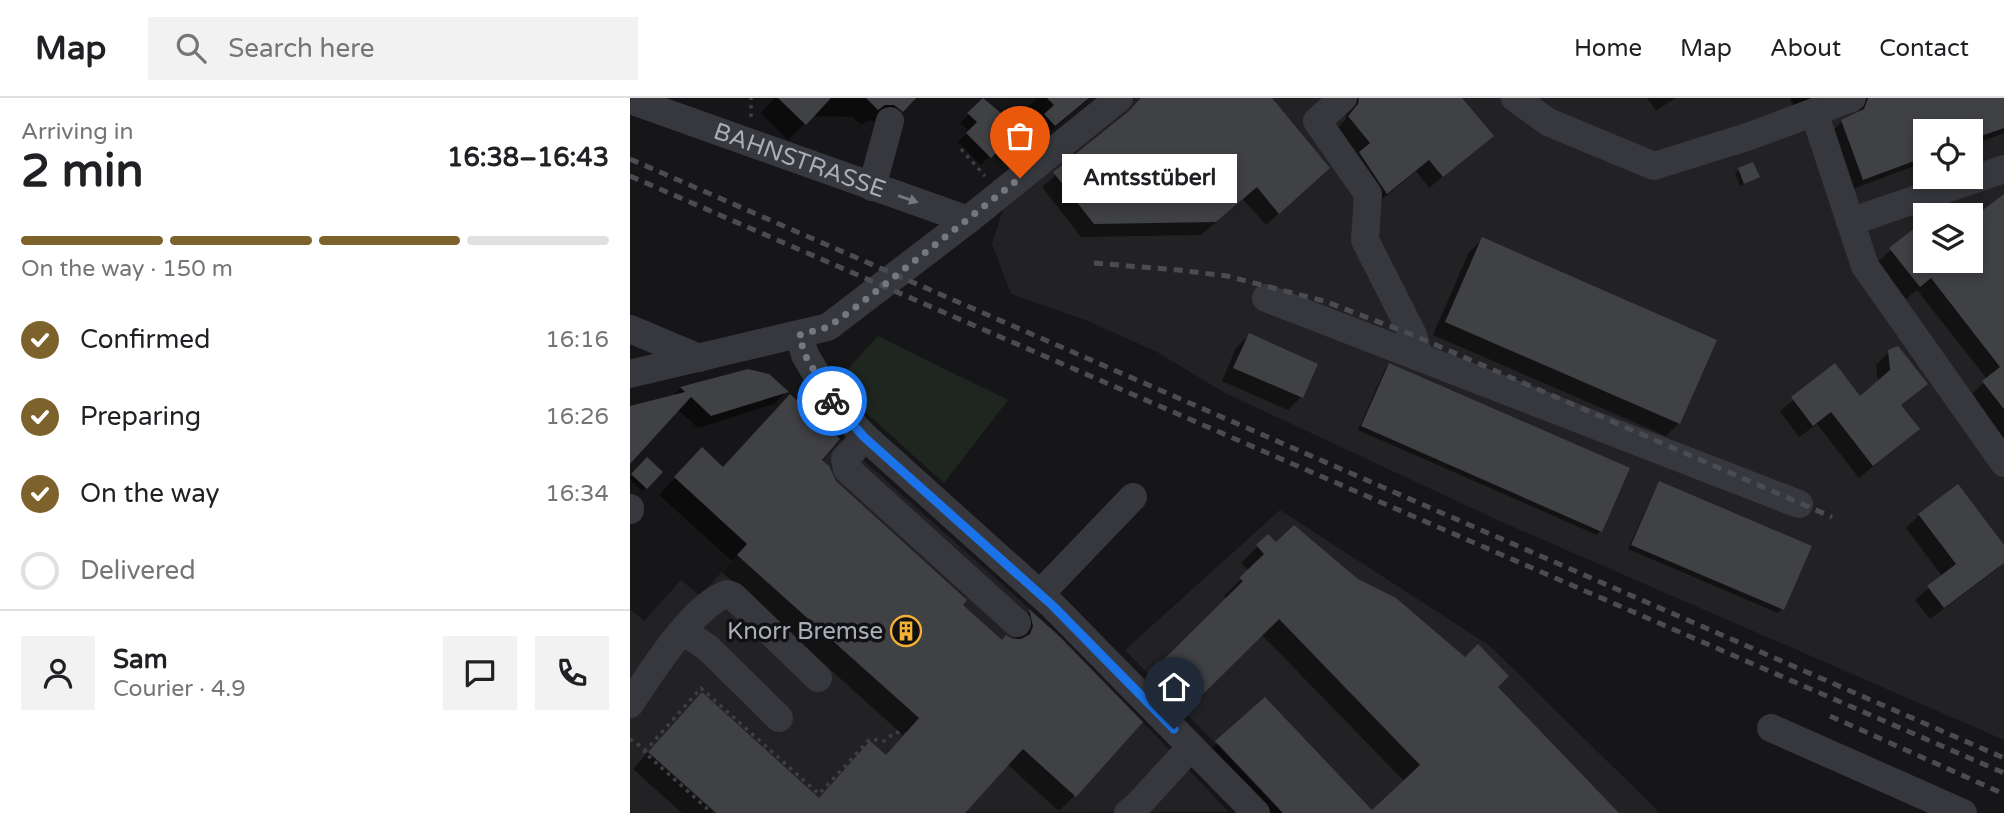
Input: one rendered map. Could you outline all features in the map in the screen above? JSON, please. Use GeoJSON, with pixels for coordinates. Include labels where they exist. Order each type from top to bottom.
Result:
{"type":"FeatureCollection","features":[{"type":"Feature","properties":{"kind":"street"},"geometry":{"type":"LineString","coordinates":[[630,374],[828,327],[968,220],[1119,98]]}},
{"type":"Feature","properties":{"kind":"street"},"geometry":{"type":"LineString","coordinates":[[1343,98],[1317,121],[1368,194],[1364,240],[1413,335],[1419,357]]}},
{"type":"Feature","properties":{"kind":"street"},"geometry":{"type":"LineString","coordinates":[[1515,98],[1548,122],[1654,166],[1852,98]]}},
{"type":"Feature","properties":{"kind":"street","name":"BAHNSTRASSE"},"geometry":{"type":"LineString","coordinates":[[635,100],[968,220]]}},
{"type":"Feature","properties":{"kind":"street"},"geometry":{"type":"LineString","coordinates":[[1814,112],[1865,266],[2004,463]]}},
{"type":"Feature","properties":{"kind":"street"},"geometry":{"type":"LineString","coordinates":[[872,187],[890,121]]}},
{"type":"Feature","properties":{"kind":"street"},"geometry":{"type":"LineString","coordinates":[[1850,222],[2004,169]]}},
{"type":"Feature","properties":{"kind":"street"},"geometry":{"type":"LineString","coordinates":[[1266,298],[1798,504]]}},
{"type":"Feature","properties":{"kind":"street"},"geometry":{"type":"LineString","coordinates":[[630,329],[699,358]]}},
{"type":"Feature","properties":{"kind":"street"},"geometry":{"type":"LineString","coordinates":[[799,335],[805,355],[834,404],[864,437],[1040,594],[1256,813]]}},
{"type":"Feature","properties":{"kind":"street"},"geometry":{"type":"LineString","coordinates":[[864,437],[845,459],[846,469],[1017,623]]}},
{"type":"Feature","properties":{"kind":"street"},"geometry":{"type":"LineString","coordinates":[[1040,594],[1133,497]]}},
{"type":"Feature","properties":{"kind":"street"},"geometry":{"type":"LineString","coordinates":[[943,556],[968,530]]}},
{"type":"Feature","properties":{"kind":"street"},"geometry":{"type":"LineString","coordinates":[[630,704],[666,650],[713,600],[727,594],[733,596],[818,678]]}},
{"type":"Feature","properties":{"kind":"street"},"geometry":{"type":"LineString","coordinates":[[683,631],[708,648],[779,718]]}},
{"type":"Feature","properties":{"kind":"street"},"geometry":{"type":"LineString","coordinates":[[1771,728],[1963,813]]}},
{"type":"Feature","properties":{"kind":"street"},"geometry":{"type":"LineString","coordinates":[[1128,813],[1138,806],[1191,747]]}},
{"type":"Feature","properties":{"kind":"path"},"geometry":{"type":"LineString","coordinates":[[961,149],[1000,194]]}},
{"type":"Feature","properties":{"kind":"path"},"geometry":{"type":"LineString","coordinates":[[712,813],[644,752],[701,688],[819,794],[870,738],[885,741],[895,732],[905,734]]}},
{"type":"Feature","properties":{"kind":"path"},"geometry":{"type":"LineString","coordinates":[[630,739],[646,750]]}},
{"type":"Feature","properties":{"kind":"shaded area"},"geometry":{"type":"Polygon","coordinates":[[[1136,98],[1791,98],[1809,124],[1879,98],[2004,98],[2004,740],[1502,522],[1225,393],[1157,352],[1088,321],[1011,294],[992,244],[1004,206],[1136,98]]]}},
{"type":"Feature","properties":{"kind":"shaded area"},"geometry":{"type":"Polygon","coordinates":[[[878,336],[1008,400],[944,483],[863,410],[847,370],[878,336]]]}},
{"type":"Feature","properties":{"kind":"shaded area"},"geometry":{"type":"Polygon","coordinates":[[[841,440],[1062,638],[1229,812],[630,813],[630,609],[644,621],[681,580],[700,596],[841,440]]]}},
{"type":"Feature","properties":{"kind":"shaded area"},"geometry":{"type":"Polygon","coordinates":[[[1280,510],[1490,646],[1660,813],[1282,813],[1125,650],[1280,510]]]}},
{"type":"Feature","properties":{"kind":"building"},"geometry":{"type":"Polygon","coordinates":[[[778,98],[831,98],[806,125],[778,98]]]}},
{"type":"Feature","properties":{"kind":"building"},"geometry":{"type":"Polygon","coordinates":[[[866,98],[916,98],[903,112],[894,105],[885,105],[878,110],[866,98]]]}},
{"type":"Feature","properties":{"kind":"building"},"geometry":{"type":"Polygon","coordinates":[[[983,98],[1032,139],[1011,156],[1002,147],[991,158],[966,133],[977,122],[967,113],[983,98]]]}},
{"type":"Feature","properties":{"kind":"building"},"geometry":{"type":"Polygon","coordinates":[[[1047,98],[1089,98],[1055,126],[1044,114],[1054,105],[1047,98]]]}},
{"type":"Feature","properties":{"kind":"building"},"geometry":{"type":"Polygon","coordinates":[[[1141,98],[1272,98],[1330,168],[1279,214],[1257,187],[1216,222],[1094,224],[1053,172],[1129,111],[1141,98]]]}},
{"type":"Feature","properties":{"kind":"building"},"geometry":{"type":"Polygon","coordinates":[[[1359,98],[1462,98],[1494,136],[1443,177],[1429,160],[1387,194],[1359,152],[1370,143],[1348,116],[1358,104],[1359,98]]]}},
{"type":"Feature","properties":{"kind":"building"},"geometry":{"type":"Polygon","coordinates":[[[1868,98],[2004,98],[2004,128],[1983,135],[1983,119],[1913,119],[1913,161],[1863,180],[1841,120],[1864,109],[1868,98]]]}},
{"type":"Feature","properties":{"kind":"building"},"geometry":{"type":"Polygon","coordinates":[[[1753,162],[1760,177],[1744,184],[1738,168],[1753,162]]]}},
{"type":"Feature","properties":{"kind":"building"},"geometry":{"type":"Polygon","coordinates":[[[2004,194],[2004,409],[1982,381],[2000,367],[1931,278],[1920,287],[1889,248],[1913,229],[1913,273],[1983,273],[1983,210],[2004,194]]]}},
{"type":"Feature","properties":{"kind":"building"},"geometry":{"type":"Polygon","coordinates":[[[1482,237],[1717,340],[1680,424],[1445,322],[1482,237]]]}},
{"type":"Feature","properties":{"kind":"building"},"geometry":{"type":"Polygon","coordinates":[[[1249,333],[1318,364],[1303,398],[1233,368],[1249,333]]]}},
{"type":"Feature","properties":{"kind":"building"},"geometry":{"type":"Polygon","coordinates":[[[1898,346],[1928,384],[1901,405],[1920,429],[1873,466],[1831,412],[1813,426],[1791,397],[1835,363],[1860,396],[1890,370],[1888,350],[1898,346]]]}},
{"type":"Feature","properties":{"kind":"building"},"geometry":{"type":"Polygon","coordinates":[[[1389,363],[1630,468],[1602,532],[1361,426],[1389,363]]]}},
{"type":"Feature","properties":{"kind":"building"},"geometry":{"type":"Polygon","coordinates":[[[748,369],[769,374],[789,392],[711,416],[691,397],[630,464],[630,406],[685,392],[680,387],[748,369]]]}},
{"type":"Feature","properties":{"kind":"building","name":"Knorr Bremse"},"geometry":{"type":"Polygon","coordinates":[[[790,394],[840,439],[822,460],[829,466],[836,481],[967,600],[963,605],[1002,640],[1006,635],[1021,639],[1030,634],[1033,626],[1029,609],[1143,722],[1076,797],[1023,749],[965,813],[716,813],[648,752],[702,692],[819,798],[870,741],[886,755],[919,718],[737,555],[747,544],[674,477],[702,447],[723,467],[790,394]]]}},
{"type":"Feature","properties":{"kind":"building"},"geometry":{"type":"Polygon","coordinates":[[[647,457],[663,472],[647,489],[631,474],[647,457]]]}},
{"type":"Feature","properties":{"kind":"building"},"geometry":{"type":"Polygon","coordinates":[[[1659,481],[1812,546],[1784,610],[1631,545],[1659,481]]]}},
{"type":"Feature","properties":{"kind":"building"},"geometry":{"type":"Polygon","coordinates":[[[1958,484],[2004,545],[2004,563],[1944,608],[1927,586],[1956,564],[1918,514],[1958,484]]]}},
{"type":"Feature","properties":{"kind":"building"},"geometry":{"type":"Polygon","coordinates":[[[1294,525],[1358,579],[1396,598],[1465,657],[1478,644],[1509,676],[1498,687],[1619,813],[1283,813],[1215,741],[1265,697],[1372,810],[1420,765],[1279,619],[1195,702],[1159,664],[1243,581],[1239,578],[1264,554],[1256,545],[1268,534],[1276,542],[1294,525]]]}},
{"type":"Feature","properties":{"kind":"railway"},"geometry":{"type":"LineString","coordinates":[[630,159],[2004,758]]}},
{"type":"Feature","properties":{"kind":"railway"},"geometry":{"type":"LineString","coordinates":[[630,176],[2004,773]]}},
{"type":"Feature","properties":{"kind":"railway"},"geometry":{"type":"LineString","coordinates":[[1094,263],[1227,276],[1324,301],[1413,335],[1832,517]]}},
{"type":"Feature","properties":{"kind":"railway"},"geometry":{"type":"LineString","coordinates":[[1830,716],[2004,794]]}},
{"type":"Feature","properties":{"kind":"way so far"},"geometry":{"type":"LineString","coordinates":[[832,401],[805,355],[799,335],[828,327],[1020,178]]}},
{"type":"Feature","properties":{"kind":"place","name":"Amtsstüberl"},"geometry":{"type":"Point","coordinates":[1020,178]}},
{"type":"Feature","properties":{"kind":"place","name":"Knorr Bremse"},"geometry":{"type":"Point","coordinates":[906,631]}},
{"type":"Feature","properties":{"kind":"route"},"geometry":{"type":"LineString","coordinates":[[832,401],[864,437],[1052,605],[1174,729]]}}]}
